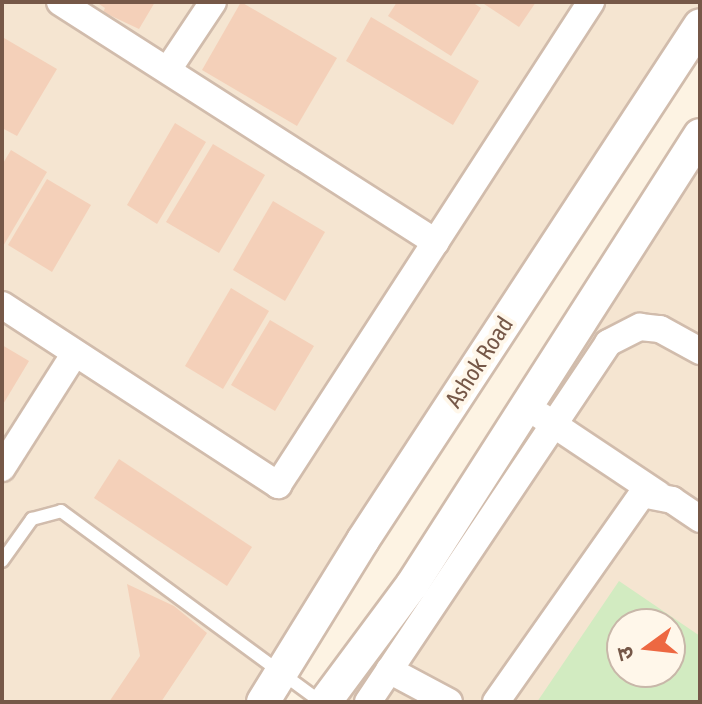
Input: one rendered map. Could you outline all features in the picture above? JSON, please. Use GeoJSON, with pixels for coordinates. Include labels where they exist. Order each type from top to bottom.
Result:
{"type":"FeatureCollection","features":[{"type":"Feature","properties":{"kind":"street"},"geometry":{"type":"LineString","coordinates":[[60,2],[169,68],[436,242]]}},
{"type":"Feature","properties":{"kind":"street"},"geometry":{"type":"LineString","coordinates":[[169,68],[213,2]]}},
{"type":"Feature","properties":{"kind":"street"},"geometry":{"type":"LineString","coordinates":[[2,305],[278,485],[591,2]]}},
{"type":"Feature","properties":{"kind":"street","name":"Ashok Road"},"geometry":{"type":"LineString","coordinates":[[263,702],[700,25]]}},
{"type":"Feature","properties":{"kind":"street"},"geometry":{"type":"LineString","coordinates":[[323,702],[412,585],[700,135]]}},
{"type":"Feature","properties":{"kind":"street"},"geometry":{"type":"LineString","coordinates":[[368,702],[608,343],[622,332],[660,329],[700,351]]}},
{"type":"Feature","properties":{"kind":"street"},"geometry":{"type":"LineString","coordinates":[[2,468],[75,353]]}},
{"type":"Feature","properties":{"kind":"street"},"geometry":{"type":"LineString","coordinates":[[526,407],[700,519]]}},
{"type":"Feature","properties":{"kind":"street"},"geometry":{"type":"LineString","coordinates":[[496,702],[642,494],[658,494]]}},
{"type":"Feature","properties":{"kind":"street"},"geometry":{"type":"LineString","coordinates":[[389,670],[449,702]]}},
{"type":"Feature","properties":{"kind":"lane"},"geometry":{"type":"LineString","coordinates":[[2,561],[32,519],[61,511],[323,702]]}},
{"type":"Feature","properties":{"kind":"shaded area"},"geometry":{"type":"Polygon","coordinates":[[[2,2],[700,2],[700,42],[266,702],[2,702],[2,2]]]}},
{"type":"Feature","properties":{"kind":"shaded area"},"geometry":{"type":"Polygon","coordinates":[[[700,166],[700,702],[346,702],[700,166]]]}},
{"type":"Feature","properties":{"kind":"green space"},"geometry":{"type":"Polygon","coordinates":[[[619,581],[659,608],[606,608],[606,688],[686,688],[686,626],[700,636],[700,702],[537,702],[619,581]]]}},
{"type":"Feature","properties":{"kind":"building"},"geometry":{"type":"Polygon","coordinates":[[[96,2],[155,2],[139,29],[103,12],[105,8],[96,2]]]}},
{"type":"Feature","properties":{"kind":"building"},"geometry":{"type":"Polygon","coordinates":[[[241,2],[337,58],[297,126],[202,70],[241,2]]]}},
{"type":"Feature","properties":{"kind":"building"},"geometry":{"type":"Polygon","coordinates":[[[397,2],[472,2],[481,8],[451,56],[388,16],[397,2]]]}},
{"type":"Feature","properties":{"kind":"building"},"geometry":{"type":"Polygon","coordinates":[[[481,2],[536,2],[519,27],[481,2]]]}},
{"type":"Feature","properties":{"kind":"building"},"geometry":{"type":"Polygon","coordinates":[[[371,17],[479,81],[453,125],[346,61],[371,17]]]}},
{"type":"Feature","properties":{"kind":"building"},"geometry":{"type":"Polygon","coordinates":[[[4,38],[57,69],[17,136],[2,128],[4,38]]]}},
{"type":"Feature","properties":{"kind":"building"},"geometry":{"type":"Polygon","coordinates":[[[175,123],[206,142],[157,224],[127,205],[175,123]]]}},
{"type":"Feature","properties":{"kind":"building"},"geometry":{"type":"Polygon","coordinates":[[[213,144],[265,175],[219,253],[166,222],[213,144]]]}},
{"type":"Feature","properties":{"kind":"building"},"geometry":{"type":"Polygon","coordinates":[[[11,150],[47,172],[2,248],[2,165],[11,150]]]}},
{"type":"Feature","properties":{"kind":"building"},"geometry":{"type":"Polygon","coordinates":[[[47,179],[91,205],[52,272],[8,245],[47,179]]]}},
{"type":"Feature","properties":{"kind":"building"},"geometry":{"type":"Polygon","coordinates":[[[273,201],[325,232],[285,301],[233,270],[273,201]]]}},
{"type":"Feature","properties":{"kind":"building"},"geometry":{"type":"Polygon","coordinates":[[[231,288],[269,311],[223,389],[185,366],[231,288]]]}},
{"type":"Feature","properties":{"kind":"building"},"geometry":{"type":"Polygon","coordinates":[[[270,320],[314,346],[275,411],[231,385],[270,320]]]}},
{"type":"Feature","properties":{"kind":"building"},"geometry":{"type":"Polygon","coordinates":[[[2,345],[29,361],[2,406],[2,345]]]}},
{"type":"Feature","properties":{"kind":"building"},"geometry":{"type":"Polygon","coordinates":[[[119,459],[252,547],[227,586],[94,498],[119,459]]]}},
{"type":"Feature","properties":{"kind":"building"},"geometry":{"type":"Polygon","coordinates":[[[127,584],[174,606],[207,633],[161,702],[109,702],[140,656],[127,584]]]}}]}
